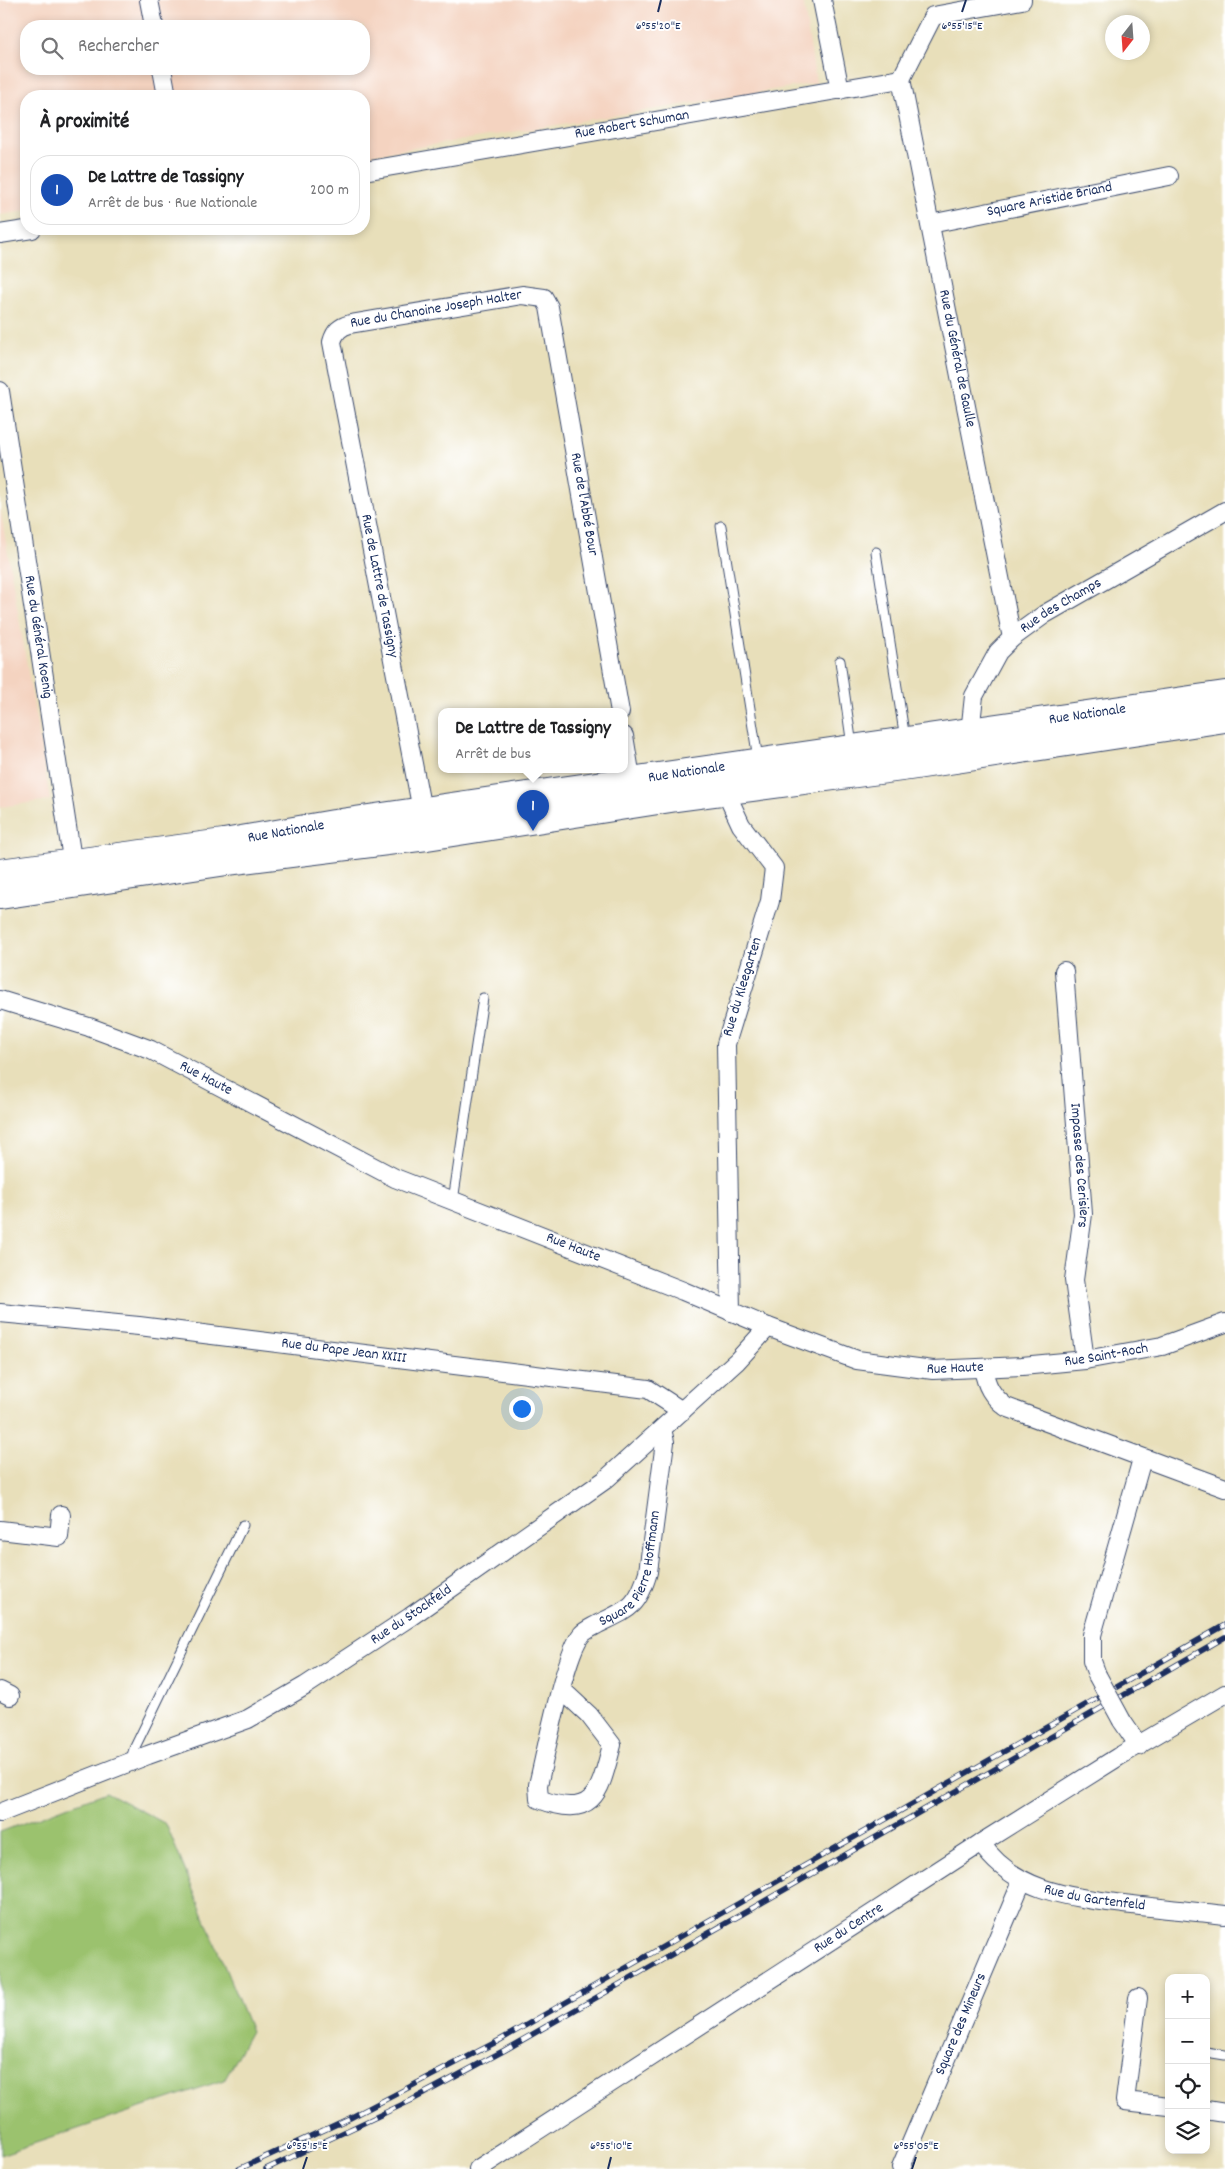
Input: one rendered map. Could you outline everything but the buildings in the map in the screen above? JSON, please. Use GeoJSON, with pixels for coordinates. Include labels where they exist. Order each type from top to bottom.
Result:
{"type":"FeatureCollection","features":[{"type":"Feature","properties":{"kind":"main road","name":"Rue Nationale"},"geometry":{"type":"LineString","coordinates":[[0,873],[74,873],[1224,710]]}},
{"type":"Feature","properties":{"kind":"main road","name":"Rue Nationale"},"geometry":{"type":"LineString","coordinates":[[0,895],[74,873]]}},
{"type":"Feature","properties":{"kind":"street"},"geometry":{"type":"LineString","coordinates":[[150,0],[153,20]]}},
{"type":"Feature","properties":{"kind":"street"},"geometry":{"type":"LineString","coordinates":[[822,0],[840,90]]}},
{"type":"Feature","properties":{"kind":"street"},"geometry":{"type":"LineString","coordinates":[[901,79],[933,16],[1022,0]]}},
{"type":"Feature","properties":{"kind":"street"},"geometry":{"type":"LineString","coordinates":[[163,75],[166,90]]}},
{"type":"Feature","properties":{"kind":"street","name":"Rue Robert Schuman"},"geometry":{"type":"LineString","coordinates":[[370,170],[901,79]]}},
{"type":"Feature","properties":{"kind":"street","name":"Rue du Général de Gaulle"},"geometry":{"type":"LineString","coordinates":[[901,79],[1012,638]]}},
{"type":"Feature","properties":{"kind":"street","name":"Square Aristide Briand"},"geometry":{"type":"LineString","coordinates":[[930,224],[1169,176]]}},
{"type":"Feature","properties":{"kind":"street"},"geometry":{"type":"LineString","coordinates":[[0,234],[20,231]]}},
{"type":"Feature","properties":{"kind":"street","name":"Rue du Chanoine Joseph Halter"},"geometry":{"type":"LineString","coordinates":[[334,336],[340,328],[350,324],[522,295],[544,298]]}},
{"type":"Feature","properties":{"kind":"street","name":"Rue de l'Abbé Bour"},"geometry":{"type":"LineString","coordinates":[[544,298],[550,307],[619,708]]}},
{"type":"Feature","properties":{"kind":"street","name":"Rue de Lattre de Tassigny"},"geometry":{"type":"LineString","coordinates":[[334,336],[332,342],[425,824]]}},
{"type":"Feature","properties":{"kind":"street","name":"Rue du Général Koenig"},"geometry":{"type":"LineString","coordinates":[[0,391],[74,873]]}},
{"type":"Feature","properties":{"kind":"street","name":"Rue des Champs"},"geometry":{"type":"LineString","coordinates":[[970,746],[974,696],[998,652],[1012,638],[1045,614],[1225,510]]}},
{"type":"Feature","properties":{"kind":"street"},"geometry":{"type":"LineString","coordinates":[[628,759],[634,793]]}},
{"type":"Feature","properties":{"kind":"street","name":"Rue du Kleegarten"},"geometry":{"type":"LineString","coordinates":[[721,781],[741,825],[774,868],[770,901],[726,1044],[731,1312]]}},
{"type":"Feature","properties":{"kind":"street","name":"Impasse des Cerisiers"},"geometry":{"type":"LineString","coordinates":[[1064,970],[1083,1214],[1074,1280],[1085,1360]]}},
{"type":"Feature","properties":{"kind":"street","name":"Rue Haute"},"geometry":{"type":"LineString","coordinates":[[0,1000],[89,1027],[151,1050],[395,1178],[768,1328],[857,1360],[933,1370],[983,1368],[993,1396],[1006,1407],[1142,1459],[1225,1488]]}},
{"type":"Feature","properties":{"kind":"street","name":"Rue du Pape Jean XXIII"},"geometry":{"type":"LineString","coordinates":[[0,1313],[139,1326],[648,1389],[682,1411]]}},
{"type":"Feature","properties":{"kind":"street","name":"Rue Saint-Roch"},"geometry":{"type":"LineString","coordinates":[[983,1368],[1085,1360],[1162,1346],[1225,1323]]}},
{"type":"Feature","properties":{"kind":"street","name":"Rue du Stockfeld"},"geometry":{"type":"LineString","coordinates":[[0,1813],[130,1762],[248,1719],[306,1686],[410,1617],[605,1480],[737,1361],[768,1328]]}},
{"type":"Feature","properties":{"kind":"street","name":"Square Pierre Hoffmann"},"geometry":{"type":"LineString","coordinates":[[561,1690],[590,1715],[612,1745],[602,1784],[592,1800],[580,1806],[557,1806],[539,1799],[538,1786],[561,1690],[575,1645],[582,1634],[630,1609],[638,1600],[644,1588],[648,1572],[666,1442],[662,1429]]}},
{"type":"Feature","properties":{"kind":"street"},"geometry":{"type":"LineString","coordinates":[[1139,1746],[1122,1721],[1097,1675],[1092,1661],[1092,1635],[1142,1459]]}},
{"type":"Feature","properties":{"kind":"street"},"geometry":{"type":"LineString","coordinates":[[0,1530],[59,1537],[62,1515]]}},
{"type":"Feature","properties":{"kind":"street","name":"Rue du Centre"},"geometry":{"type":"LineString","coordinates":[[478,2169],[980,1843],[1118,1756],[1139,1746],[1225,1694]]}},
{"type":"Feature","properties":{"kind":"street","name":"Rue du Gartenfeld"},"geometry":{"type":"LineString","coordinates":[[980,1843],[998,1864],[1022,1881],[1045,1891],[1068,1896],[1225,1915]]}},
{"type":"Feature","properties":{"kind":"street","name":"Square des Mineurs"},"geometry":{"type":"LineString","coordinates":[[900,2167],[1022,1881]]}},
{"type":"Feature","properties":{"kind":"street"},"geometry":{"type":"LineString","coordinates":[[1138,1998],[1125,2101],[1165,2106]]}},
{"type":"Feature","properties":{"kind":"street"},"geometry":{"type":"LineString","coordinates":[[1210,2111],[1225,2113]]}},
{"type":"Feature","properties":{"kind":"lane"},"geometry":{"type":"LineString","coordinates":[[721,526],[760,775]]}},
{"type":"Feature","properties":{"kind":"lane"},"geometry":{"type":"LineString","coordinates":[[876,552],[907,754]]}},
{"type":"Feature","properties":{"kind":"lane"},"geometry":{"type":"LineString","coordinates":[[840,661],[855,761]]}},
{"type":"Feature","properties":{"kind":"lane"},"geometry":{"type":"LineString","coordinates":[[453,1201],[483,998]]}},
{"type":"Feature","properties":{"kind":"lane"},"geometry":{"type":"LineString","coordinates":[[130,1762],[134,1749],[243,1525]]}},
{"type":"Feature","properties":{"kind":"lane"},"geometry":{"type":"LineString","coordinates":[[1210,2053],[1225,2055]]}},
{"type":"Feature","properties":{"kind":"shaded area"},"geometry":{"type":"Polygon","coordinates":[[[0,0],[803,0],[816,83],[370,155],[370,90],[20,90],[20,212],[0,215],[0,0]]]}},
{"type":"Feature","properties":{"kind":"shaded area"},"geometry":{"type":"Polygon","coordinates":[[[0,507],[50,800],[0,807],[0,507]]]}},
{"type":"Feature","properties":{"kind":"green space"},"geometry":{"type":"Polygon","coordinates":[[[106,1792],[166,1824],[251,2031],[224,2080],[0,2155],[0,1832],[106,1792]]]}},
{"type":"Feature","properties":{"kind":"railway"},"geometry":{"type":"LineString","coordinates":[[239,2169],[350,2118],[500,2040],[1225,1625]]}},
{"type":"Feature","properties":{"kind":"railway"},"geometry":{"type":"LineString","coordinates":[[266,2169],[412,2100],[505,2050],[1225,1637]]}},
{"type":"Feature","properties":{"kind":"place","name":"De Lattre de Tassigny"},"geometry":{"type":"Point","coordinates":[533,831]}}]}
